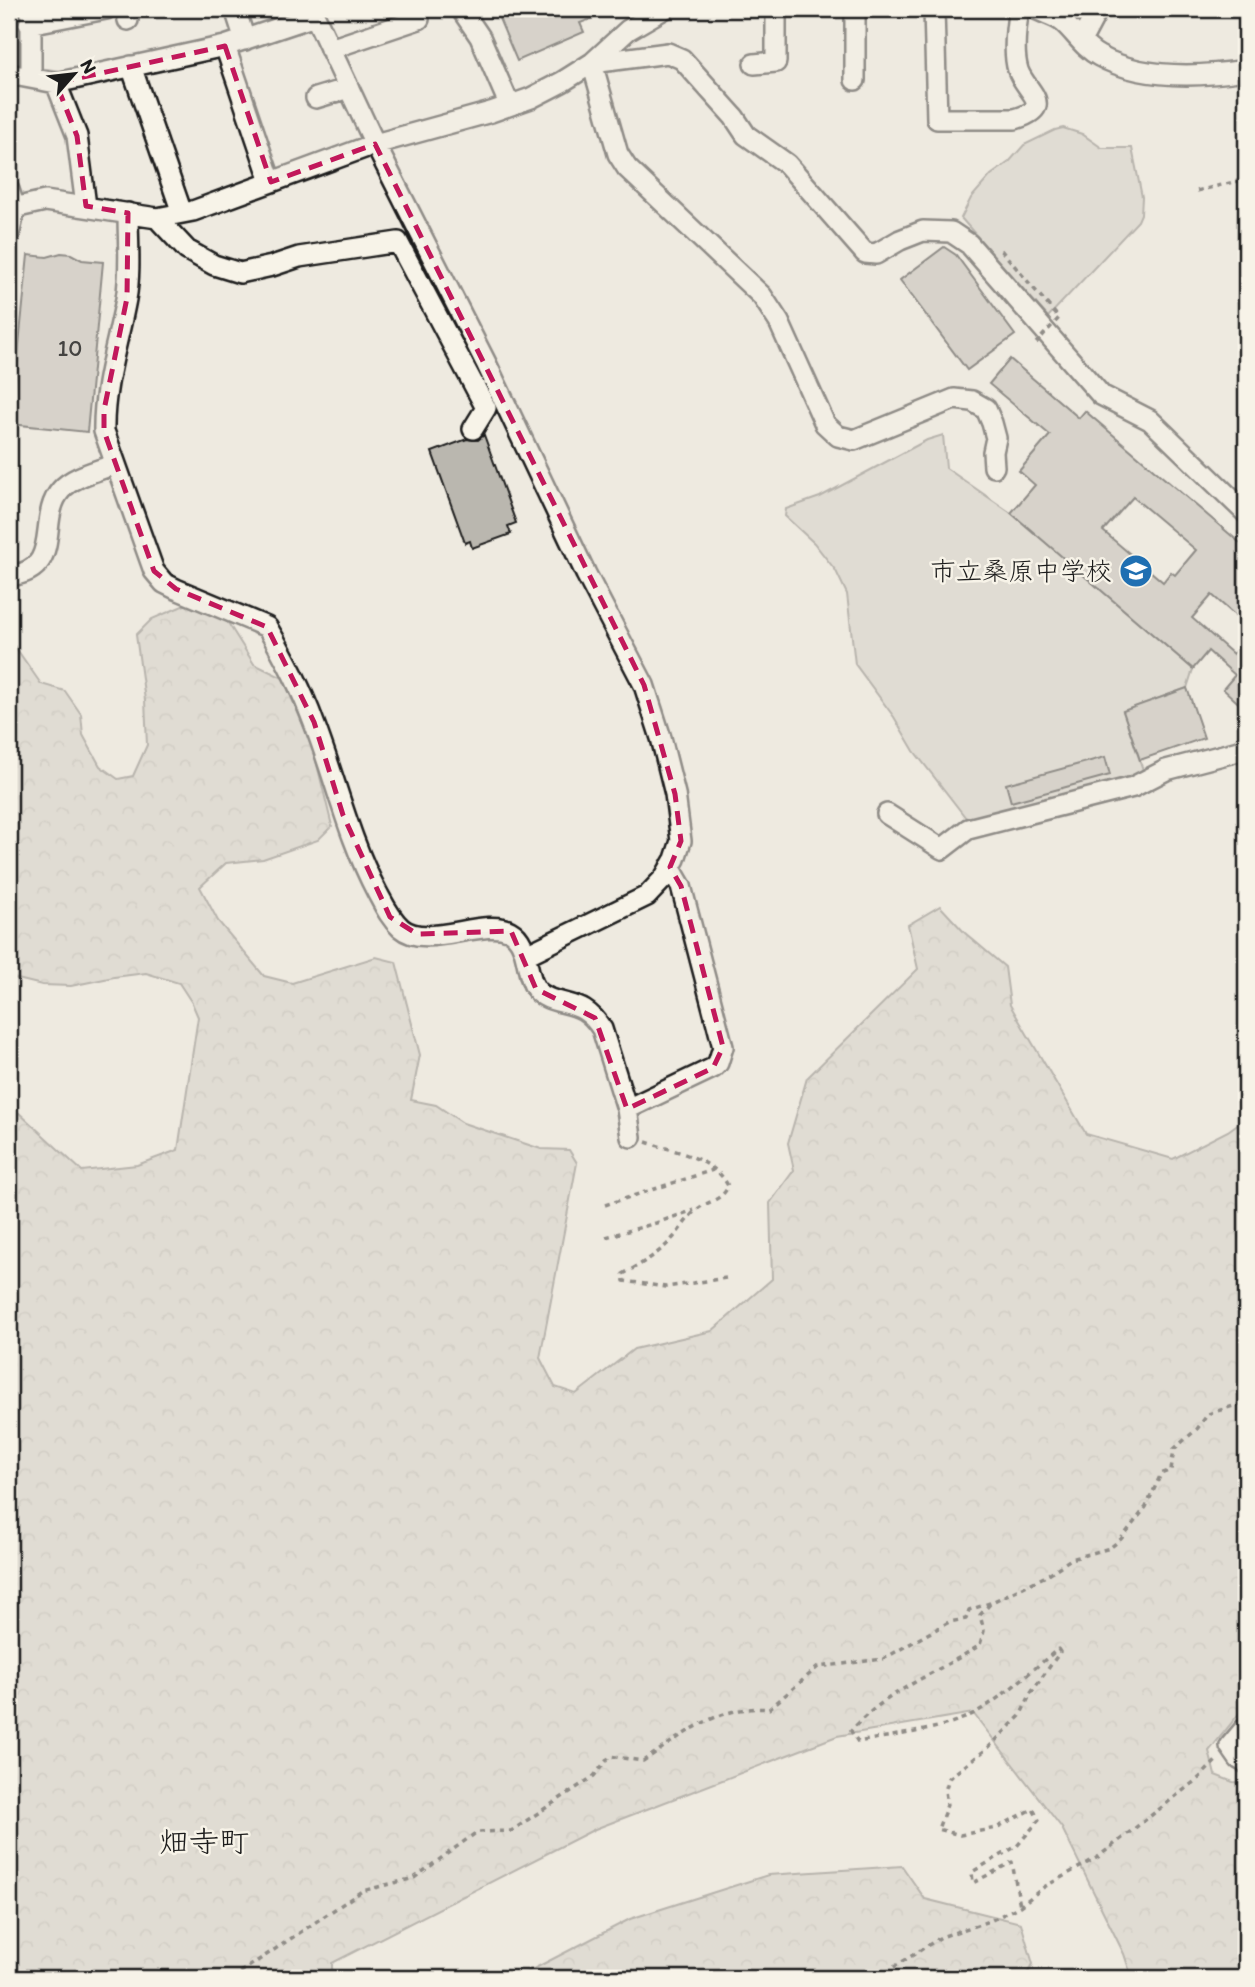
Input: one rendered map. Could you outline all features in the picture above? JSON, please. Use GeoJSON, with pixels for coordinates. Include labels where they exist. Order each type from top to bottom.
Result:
{"type":"FeatureCollection","features":[{"type":"Feature","properties":{"kind":"street"},"geometry":{"type":"LineString","coordinates":[[31,77],[30,16],[106,9]]}},
{"type":"Feature","properties":{"kind":"street"},"geometry":{"type":"LineString","coordinates":[[235,9],[245,40]]}},
{"type":"Feature","properties":{"kind":"street"},"geometry":{"type":"LineString","coordinates":[[461,9],[480,37],[509,104]]}},
{"type":"Feature","properties":{"kind":"street"},"geometry":{"type":"LineString","coordinates":[[9,236],[11,202],[45,201],[157,218],[182,214],[375,144],[491,112],[546,91],[592,63],[628,30],[664,9]]}},
{"type":"Feature","properties":{"kind":"street"},"geometry":{"type":"LineString","coordinates":[[754,64],[776,62],[776,9]]}},
{"type":"Feature","properties":{"kind":"street"},"geometry":{"type":"LineString","coordinates":[[855,9],[855,80]]}},
{"type":"Feature","properties":{"kind":"street"},"geometry":{"type":"LineString","coordinates":[[934,9],[937,119],[1015,119],[1027,115],[1034,109],[1037,101],[1017,68],[1016,23],[1019,9]]}},
{"type":"Feature","properties":{"kind":"street"},"geometry":{"type":"LineString","coordinates":[[1036,9],[1057,17],[1100,57],[1126,67],[1184,76],[1246,70]]}},
{"type":"Feature","properties":{"kind":"street"},"geometry":{"type":"LineString","coordinates":[[1081,41],[1098,9]]}},
{"type":"Feature","properties":{"kind":"street"},"geometry":{"type":"LineString","coordinates":[[9,74],[56,83],[225,46],[315,16],[375,144],[486,363],[586,575],[644,685],[675,794],[681,841],[664,878],[646,895],[526,955]]}},
{"type":"Feature","properties":{"kind":"street"},"geometry":{"type":"LineString","coordinates":[[330,49],[419,19]]}},
{"type":"Feature","properties":{"kind":"street"},"geometry":{"type":"LineString","coordinates":[[225,46],[271,182]]}},
{"type":"Feature","properties":{"kind":"street"},"geometry":{"type":"LineString","coordinates":[[592,63],[668,54],[682,60],[734,117],[746,135],[788,164],[865,253],[876,254],[900,240],[923,232],[951,232],[970,244],[1101,396],[1150,420],[1246,513]]}},
{"type":"Feature","properties":{"kind":"street"},"geometry":{"type":"LineString","coordinates":[[592,63],[618,155],[762,296],[779,323],[825,424],[838,436],[854,440],[954,399],[972,401],[986,409],[992,423],[996,438],[993,452],[995,467]]}},
{"type":"Feature","properties":{"kind":"street"},"geometry":{"type":"LineString","coordinates":[[131,66],[182,214]]}},
{"type":"Feature","properties":{"kind":"street"},"geometry":{"type":"LineString","coordinates":[[56,83],[77,136],[86,206]]}},
{"type":"Feature","properties":{"kind":"street"},"geometry":{"type":"LineString","coordinates":[[316,99],[349,88]]}},
{"type":"Feature","properties":{"kind":"street"},"geometry":{"type":"LineString","coordinates":[[128,213],[127,298],[119,325],[104,410],[104,431],[154,571],[164,583],[268,627],[314,722],[343,815],[369,877],[390,917],[403,930],[417,934],[489,929],[511,931],[520,941],[536,989],[545,997],[583,1009],[595,1018],[602,1029],[627,1109],[631,1137]]}},
{"type":"Feature","properties":{"kind":"street"},"geometry":{"type":"LineString","coordinates":[[157,218],[187,250],[214,265],[240,274],[272,267],[299,257],[398,242],[486,408],[473,429]]}},
{"type":"Feature","properties":{"kind":"street"},"geometry":{"type":"LineString","coordinates":[[9,576],[21,575],[34,568],[42,556],[47,544],[52,508],[59,492],[71,482],[115,464]]}},
{"type":"Feature","properties":{"kind":"street"},"geometry":{"type":"LineString","coordinates":[[887,814],[942,849],[968,829],[1133,787],[1166,770],[1246,749]]}},
{"type":"Feature","properties":{"kind":"street"},"geometry":{"type":"LineString","coordinates":[[627,1109],[713,1068],[718,1063],[723,1047],[681,886],[670,867]]}},
{"type":"Feature","properties":{"kind":"street"},"geometry":{"type":"LineString","coordinates":[[1246,1727],[1230,1746],[1239,1759],[1246,1763]]}},
{"type":"Feature","properties":{"kind":"path"},"geometry":{"type":"LineString","coordinates":[[1197,191],[1246,179]]}},
{"type":"Feature","properties":{"kind":"path"},"geometry":{"type":"LineString","coordinates":[[1001,250],[1059,318],[1036,343]]}},
{"type":"Feature","properties":{"kind":"path"},"geometry":{"type":"LineString","coordinates":[[607,1237],[696,1209],[725,1193],[728,1186],[724,1177],[699,1160],[631,1137]]}},
{"type":"Feature","properties":{"kind":"path"},"geometry":{"type":"LineString","coordinates":[[605,1205],[713,1170]]}},
{"type":"Feature","properties":{"kind":"path"},"geometry":{"type":"LineString","coordinates":[[696,1209],[671,1240],[651,1259],[624,1274],[622,1278],[631,1283],[666,1287],[726,1278]]}},
{"type":"Feature","properties":{"kind":"path"},"geometry":{"type":"LineString","coordinates":[[232,1978],[362,1891],[414,1878],[477,1832],[511,1830],[594,1776],[610,1756],[643,1761],[713,1716],[753,1707],[769,1709],[818,1667],[883,1659],[949,1622],[966,1619],[969,1611],[1044,1577],[1071,1559],[1110,1548],[1122,1539],[1146,1507],[1161,1474],[1171,1470],[1174,1449],[1197,1429],[1208,1414],[1246,1402]]}},
{"type":"Feature","properties":{"kind":"path"},"geometry":{"type":"LineString","coordinates":[[990,1603],[980,1615],[984,1630],[979,1646],[900,1692],[863,1717],[851,1731],[858,1742],[949,1723],[978,1711],[1058,1649],[1060,1652],[1031,1693],[1020,1716],[988,1748],[949,1777],[945,1791],[947,1805],[938,1829],[960,1835],[996,1828],[1033,1809],[1039,1820],[1017,1846],[972,1872],[973,1883],[1012,1863],[1020,1906]]}},
{"type":"Feature","properties":{"kind":"path"},"geometry":{"type":"LineString","coordinates":[[877,1978],[941,1937],[992,1920],[1020,1906],[1044,1887],[1098,1857],[1199,1778],[1230,1746]]}},
{"type":"Feature","properties":{"kind":"highlighted area"},"geometry":{"type":"Polygon","coordinates":[[[225,46],[271,182],[375,144],[644,685],[675,794],[681,841],[670,867],[681,886],[723,1047],[713,1068],[627,1109],[595,1018],[536,989],[511,931],[417,934],[390,917],[343,815],[314,722],[267,627],[176,589],[154,571],[104,431],[104,410],[127,298],[128,213],[86,206],[77,136],[56,83],[225,46]]]}},
{"type":"Feature","properties":{"kind":"green space"},"geometry":{"type":"Polygon","coordinates":[[[1063,128],[1082,134],[1102,148],[1132,148],[1142,197],[1141,214],[1138,221],[1048,317],[961,218],[971,198],[991,175],[1009,162],[1024,145],[1063,128]]]}},
{"type":"Feature","properties":{"kind":"green space"},"geometry":{"type":"Polygon","coordinates":[[[943,435],[946,468],[1011,513],[1193,669],[1187,688],[1123,711],[1144,773],[1127,782],[1006,812],[966,818],[914,751],[894,717],[855,664],[847,594],[836,571],[814,543],[785,516],[786,509],[820,497],[927,440],[943,435]]]}},
{"type":"Feature","properties":{"kind":"green space"},"geometry":{"type":"Polygon","coordinates":[[[187,604],[225,618],[254,664],[283,678],[313,748],[332,826],[318,840],[263,859],[226,863],[200,887],[218,921],[264,976],[292,983],[376,957],[396,962],[420,1055],[411,1100],[436,1105],[463,1123],[541,1149],[569,1150],[577,1163],[540,1358],[555,1387],[576,1394],[634,1349],[712,1331],[772,1279],[770,1203],[794,1170],[788,1143],[807,1078],[918,969],[908,925],[940,906],[965,933],[1005,967],[1010,1005],[1086,1134],[1173,1159],[1228,1131],[1246,1118],[1246,1705],[1209,1751],[1215,1775],[1233,1782],[1246,1783],[1246,1978],[1132,1978],[1124,1954],[1062,1828],[973,1713],[837,1736],[595,1829],[332,1963],[332,1978],[9,1978],[9,1110],[19,1113],[82,1171],[137,1165],[178,1150],[198,1017],[179,983],[146,973],[71,986],[42,985],[9,977],[9,638],[41,684],[65,691],[81,714],[83,735],[100,766],[118,779],[133,776],[147,745],[145,700],[136,635],[152,619],[187,604]]]}},
{"type":"Feature","properties":{"kind":"green space"},"geometry":{"type":"Polygon","coordinates":[[[902,1866],[925,1899],[1021,1923],[1033,1964],[1025,1978],[516,1978],[630,1919],[768,1875],[902,1866]]]}},
{"type":"Feature","properties":{"kind":"building"},"geometry":{"type":"Polygon","coordinates":[[[495,9],[615,10],[580,23],[584,32],[517,61],[495,9]]]}},
{"type":"Feature","properties":{"kind":"building"},"geometry":{"type":"Polygon","coordinates":[[[944,247],[956,255],[1015,335],[967,370],[900,280],[944,247]]]}},
{"type":"Feature","properties":{"kind":"building"},"geometry":{"type":"Polygon","coordinates":[[[61,253],[71,254],[82,260],[103,262],[87,432],[11,424],[28,255],[47,257],[61,253]]]}},
{"type":"Feature","properties":{"kind":"building"},"geometry":{"type":"Polygon","coordinates":[[[1010,359],[1079,418],[1085,411],[1246,548],[1246,625],[1212,595],[1192,618],[1233,654],[1246,638],[1246,710],[1223,689],[1235,675],[1208,651],[1193,669],[1011,513],[1035,485],[1019,471],[1050,435],[989,384],[1010,359]],[[1133,497],[1103,531],[1163,582],[1171,572],[1175,575],[1196,550],[1133,497]]]}},
{"type":"Feature","properties":{"kind":"building"},"geometry":{"type":"Polygon","coordinates":[[[484,435],[516,523],[508,526],[511,534],[472,548],[470,541],[465,543],[432,452],[467,439],[478,440],[484,435]]]}},
{"type":"Feature","properties":{"kind":"building"},"geometry":{"type":"Polygon","coordinates":[[[1187,688],[1204,738],[1140,760],[1123,711],[1187,688]]]}},
{"type":"Feature","properties":{"kind":"building"},"geometry":{"type":"Polygon","coordinates":[[[1105,757],[1110,775],[1011,802],[1006,784],[1105,757]]]}},
{"type":"Feature","properties":{"kind":"waterway"},"geometry":{"type":"LineString","coordinates":[[42,70],[64,73]]}},
{"type":"Feature","properties":{"kind":"place","name":"市立桑原中学校"},"geometry":{"type":"Point","coordinates":[1136,571]}},
{"type":"Feature","properties":{"kind":"district","name":"畑寺町"},"geometry":{"type":"Point","coordinates":[204,1841]}}]}
